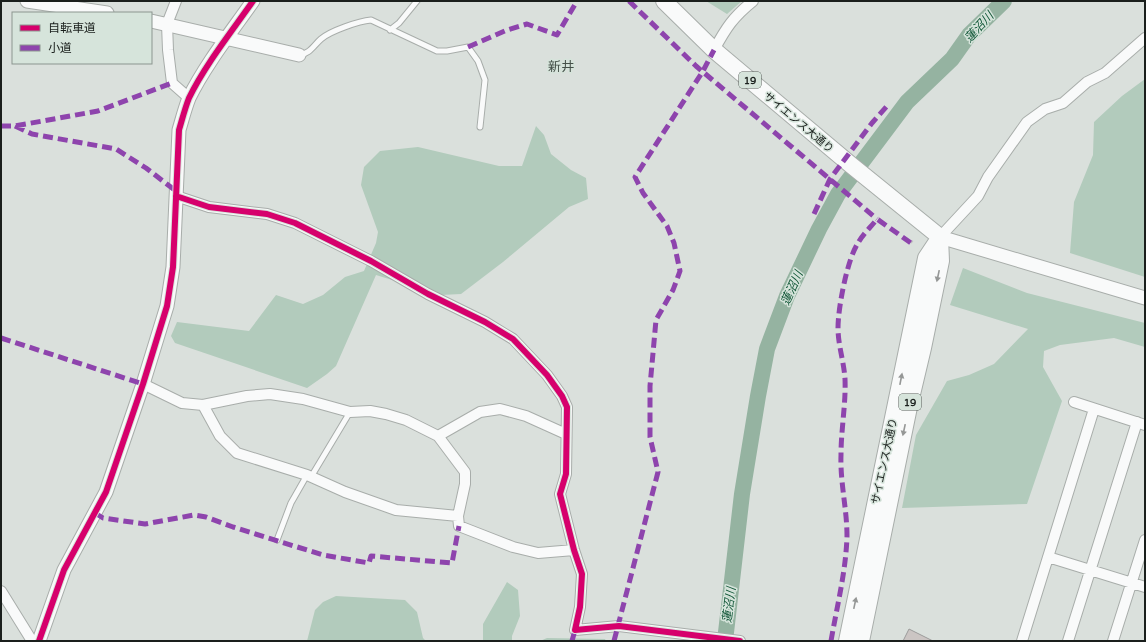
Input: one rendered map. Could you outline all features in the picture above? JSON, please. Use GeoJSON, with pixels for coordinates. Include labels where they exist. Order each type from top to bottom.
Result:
{"type":"FeatureCollection","features":[{"type":"Feature","properties":{"kind":"main road","name":"サイエンス大通り"},"geometry":{"type":"LineString","coordinates":[[664,1],[714,50],[851,165],[940,237],[941,261],[909,406],[861,641]]}},
{"type":"Feature","properties":{"kind":"main road","name":"サイエンス大通り"},"geometry":{"type":"LineString","coordinates":[[847,641],[926,258],[940,237]]}},
{"type":"Feature","properties":{"kind":"street"},"geometry":{"type":"LineString","coordinates":[[27,1],[100,12]]}},
{"type":"Feature","properties":{"kind":"street"},"geometry":{"type":"LineString","coordinates":[[176,1],[167,24],[172,84],[189,98]]}},
{"type":"Feature","properties":{"kind":"street"},"geometry":{"type":"LineString","coordinates":[[40,641],[64,570],[106,492],[143,384],[167,306],[173,267],[179,130],[189,98],[203,74],[253,1]]}},
{"type":"Feature","properties":{"kind":"street"},"geometry":{"type":"LineString","coordinates":[[714,50],[723,33],[737,14],[753,1]]}},
{"type":"Feature","properties":{"kind":"street"},"geometry":{"type":"LineString","coordinates":[[152,21],[299,55]]}},
{"type":"Feature","properties":{"kind":"street"},"geometry":{"type":"LineString","coordinates":[[1145,38],[1105,73],[1087,82],[1063,103],[1045,109],[1027,122],[988,177],[978,196],[940,237],[1145,298]]}},
{"type":"Feature","properties":{"kind":"street"},"geometry":{"type":"LineString","coordinates":[[176,196],[209,207],[267,214],[295,223],[371,261],[428,294],[485,322],[513,339],[547,375],[562,396],[567,407],[566,474],[560,494],[574,550],[582,574],[580,607],[575,630],[619,626],[737,640]]}},
{"type":"Feature","properties":{"kind":"street"},"geometry":{"type":"LineString","coordinates":[[143,384],[182,403],[203,406],[246,396],[270,394],[303,399],[350,412],[370,411],[406,420],[438,436],[465,472],[465,484],[458,516],[459,526],[513,547],[538,553],[574,550]]}},
{"type":"Feature","properties":{"kind":"street"},"geometry":{"type":"LineString","coordinates":[[1068,641],[1090,570],[1141,423],[1074,402]]}},
{"type":"Feature","properties":{"kind":"street"},"geometry":{"type":"LineString","coordinates":[[203,406],[220,436],[237,453],[309,476],[345,492],[396,510],[458,516]]}},
{"type":"Feature","properties":{"kind":"street"},"geometry":{"type":"LineString","coordinates":[[438,436],[480,412],[500,409],[526,416],[566,434]]}},
{"type":"Feature","properties":{"kind":"street"},"geometry":{"type":"LineString","coordinates":[[1022,641],[1094,409]]}},
{"type":"Feature","properties":{"kind":"street"},"geometry":{"type":"LineString","coordinates":[[1113,641],[1145,540]]}},
{"type":"Feature","properties":{"kind":"street"},"geometry":{"type":"LineString","coordinates":[[1048,557],[1145,587]]}},
{"type":"Feature","properties":{"kind":"street"},"geometry":{"type":"LineString","coordinates":[[1,591],[32,641]]}},
{"type":"Feature","properties":{"kind":"lane"},"geometry":{"type":"LineString","coordinates":[[390,30],[399,23],[417,1]]}},
{"type":"Feature","properties":{"kind":"lane"},"geometry":{"type":"LineString","coordinates":[[299,55],[305,55],[322,38],[363,20],[371,20],[437,51],[447,51],[468,47],[478,61],[485,80],[480,127]]}},
{"type":"Feature","properties":{"kind":"lane"},"geometry":{"type":"LineString","coordinates":[[277,540],[291,503],[350,412]]}},
{"type":"Feature","properties":{"kind":"path"},"geometry":{"type":"LineString","coordinates":[[911,243],[914,239]]}},
{"type":"Feature","properties":{"kind":"green space"},"geometry":{"type":"Polygon","coordinates":[[[706,1],[742,1],[727,14],[706,1]]]}},
{"type":"Feature","properties":{"kind":"green space"},"geometry":{"type":"Polygon","coordinates":[[[1145,79],[1145,277],[1070,253],[1074,202],[1093,155],[1094,122],[1122,96],[1145,79]]]}},
{"type":"Feature","properties":{"kind":"green space"},"geometry":{"type":"Polygon","coordinates":[[[536,126],[544,135],[551,154],[571,170],[586,178],[588,199],[569,207],[503,262],[461,294],[441,295],[376,275],[336,366],[307,388],[175,343],[171,336],[177,322],[249,331],[276,295],[303,304],[323,295],[345,277],[364,271],[376,243],[378,232],[361,185],[364,167],[380,151],[418,147],[499,166],[522,166],[536,126]]]}},
{"type":"Feature","properties":{"kind":"green space"},"geometry":{"type":"Polygon","coordinates":[[[963,268],[1027,293],[1145,323],[1145,347],[1114,338],[1060,345],[1044,351],[1043,367],[1062,401],[1027,504],[902,508],[916,435],[947,381],[969,375],[994,364],[1028,329],[950,305],[963,268]]]}},
{"type":"Feature","properties":{"kind":"green space"},"geometry":{"type":"Polygon","coordinates":[[[507,582],[518,590],[520,616],[512,636],[512,641],[483,641],[483,624],[507,582]]]}},
{"type":"Feature","properties":{"kind":"green space"},"geometry":{"type":"Polygon","coordinates":[[[336,596],[405,600],[417,612],[423,638],[426,641],[307,641],[315,610],[323,602],[336,596]]]}},
{"type":"Feature","properties":{"kind":"green space"},"geometry":{"type":"Polygon","coordinates":[[[547,638],[605,639],[606,641],[540,641],[547,638]]]}},
{"type":"Feature","properties":{"kind":"building"},"geometry":{"type":"Polygon","coordinates":[[[909,629],[933,641],[903,641],[909,629]]]}},
{"type":"Feature","properties":{"kind":"waterway","name":"蓮沼川"},"geometry":{"type":"LineString","coordinates":[[725,641],[742,494],[758,396],[767,349],[787,296],[819,229],[838,194],[907,102],[952,59],[969,35],[1004,1]]}},
{"type":"Feature","properties":{"kind":"marked path"},"geometry":{"type":"LineString","coordinates":[[468,47],[507,30],[527,24],[557,35],[577,1]]}},
{"type":"Feature","properties":{"kind":"marked path"},"geometry":{"type":"LineString","coordinates":[[629,1],[696,66],[877,219]]}},
{"type":"Feature","properties":{"kind":"marked path"},"geometry":{"type":"LineString","coordinates":[[614,641],[658,472],[650,437],[650,386],[656,320],[673,290],[680,271],[674,243],[667,226],[643,193],[635,177],[703,71],[714,50]]}},
{"type":"Feature","properties":{"kind":"marked path"},"geometry":{"type":"LineString","coordinates":[[1,126],[15,126],[98,111],[172,83]]}},
{"type":"Feature","properties":{"kind":"marked path"},"geometry":{"type":"LineString","coordinates":[[814,214],[830,179],[872,123],[887,106]]}},
{"type":"Feature","properties":{"kind":"marked path"},"geometry":{"type":"LineString","coordinates":[[15,126],[32,134],[116,149],[146,168],[176,191]]}},
{"type":"Feature","properties":{"kind":"marked path"},"geometry":{"type":"LineString","coordinates":[[831,641],[843,575],[847,536],[841,465],[845,379],[838,328],[838,319],[844,284],[850,261],[858,243],[877,219],[911,243]]}},
{"type":"Feature","properties":{"kind":"marked path"},"geometry":{"type":"LineString","coordinates":[[1,338],[143,384]]}},
{"type":"Feature","properties":{"kind":"marked path"},"geometry":{"type":"LineString","coordinates":[[95,513],[103,518],[145,524],[194,515],[206,517],[323,555],[369,563],[371,556],[452,563],[459,526]]}},
{"type":"Feature","properties":{"kind":"marked path"},"geometry":{"type":"LineString","coordinates":[[572,641],[575,630]]}},
{"type":"Feature","properties":{"kind":"cycle path"},"geometry":{"type":"LineString","coordinates":[[39,641],[64,570],[106,492],[143,384],[167,306],[173,267],[179,130],[186,106],[203,73],[253,1]]}},
{"type":"Feature","properties":{"kind":"cycle path"},"geometry":{"type":"LineString","coordinates":[[176,196],[209,207],[267,214],[295,223],[371,261],[428,294],[485,322],[513,339],[547,375],[562,396],[567,407],[566,474],[560,494],[574,550],[582,574],[580,607],[575,630],[619,626],[740,641]]}},
{"type":"Feature","properties":{"kind":"district","name":"新井"},"geometry":{"type":"Point","coordinates":[561,66]}}]}
